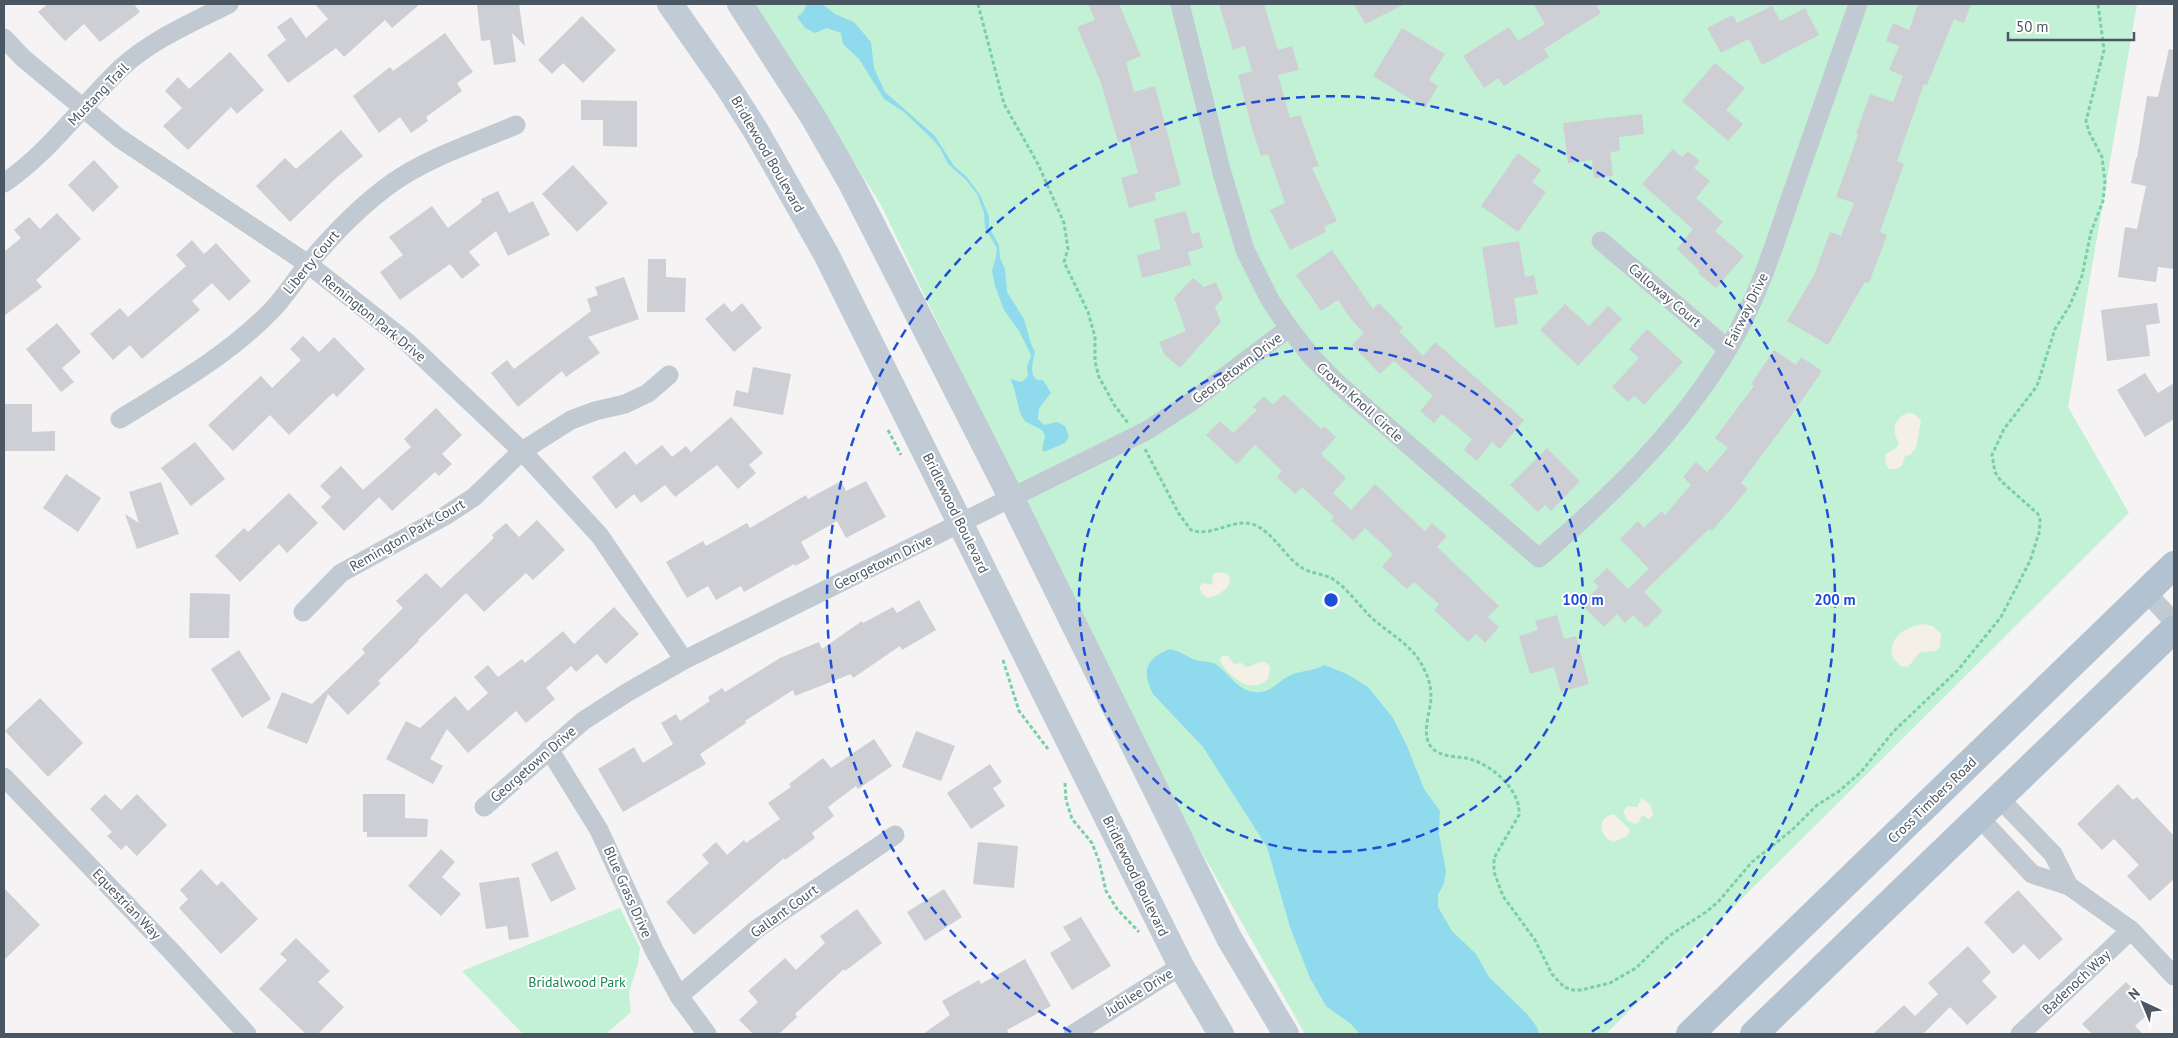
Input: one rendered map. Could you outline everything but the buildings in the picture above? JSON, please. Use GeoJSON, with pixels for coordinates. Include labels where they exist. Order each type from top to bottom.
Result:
{"type":"FeatureCollection","features":[{"type":"Feature","properties":{"kind":"main road","name":"Bridlewood Boulevard"},"geometry":{"type":"LineString","coordinates":[[670,4],[728,87],[780,172],[826,254],[1181,966],[1221,1034]]}},
{"type":"Feature","properties":{"kind":"main road"},"geometry":{"type":"LineString","coordinates":[[740,4],[813,117],[851,183],[1012,499],[1229,938],[1286,1034]]}},
{"type":"Feature","properties":{"kind":"main road","name":"Cross Timbers Road"},"geometry":{"type":"LineString","coordinates":[[1690,1034],[2174,564]]}},
{"type":"Feature","properties":{"kind":"main road"},"geometry":{"type":"LineString","coordinates":[[1754,1034],[2174,629]]}},
{"type":"Feature","properties":{"kind":"street","name":"Mustang Trail"},"geometry":{"type":"LineString","coordinates":[[4,182],[52,143],[122,67],[161,39],[229,4]]}},
{"type":"Feature","properties":{"kind":"street","name":"Crown Knoll Circle"},"geometry":{"type":"LineString","coordinates":[[1180,4],[1222,173],[1245,250],[1270,300],[1310,356],[1337,383],[1539,558]]}},
{"type":"Feature","properties":{"kind":"street","name":"Fairway Drive"},"geometry":{"type":"LineString","coordinates":[[1539,558],[1597,508],[1660,443],[1692,404],[1728,349],[1766,269],[1858,4]]}},
{"type":"Feature","properties":{"kind":"street","name":"Remington Park Drive"},"geometry":{"type":"LineString","coordinates":[[4,38],[23,58],[119,138],[308,264],[407,342],[522,451],[600,536],[684,660]]}},
{"type":"Feature","properties":{"kind":"street","name":"Liberty Court"},"geometry":{"type":"LineString","coordinates":[[120,419],[224,352],[274,308],[308,264],[342,226],[393,182],[419,166],[516,125]]}},
{"type":"Feature","properties":{"kind":"street","name":"Calloway Court"},"geometry":{"type":"LineString","coordinates":[[1601,240],[1728,349]]}},
{"type":"Feature","properties":{"kind":"street","name":"Georgetown Drive"},"geometry":{"type":"LineString","coordinates":[[484,807],[549,749],[590,716],[628,692],[684,660],[1137,436],[1191,402],[1289,328]]}},
{"type":"Feature","properties":{"kind":"street","name":"Remington Park Court"},"geometry":{"type":"LineString","coordinates":[[303,612],[341,573],[420,530],[474,497],[522,451],[571,420],[595,411],[625,404],[648,393],[669,375]]}},
{"type":"Feature","properties":{"kind":"street"},"geometry":{"type":"LineString","coordinates":[[2146,592],[2174,622]]}},
{"type":"Feature","properties":{"kind":"street","name":"Blue Grass Drive"},"geometry":{"type":"LineString","coordinates":[[549,749],[599,830],[654,950],[679,996],[707,1034]]}},
{"type":"Feature","properties":{"kind":"street","name":"Equestrian Way"},"geometry":{"type":"LineString","coordinates":[[4,777],[173,952],[247,1034]]}},
{"type":"Feature","properties":{"kind":"street"},"geometry":{"type":"LineString","coordinates":[[1999,798],[2053,854],[2069,886]]}},
{"type":"Feature","properties":{"kind":"street"},"geometry":{"type":"LineString","coordinates":[[1979,817],[2032,874],[2069,886],[2132,930],[2174,976]]}},
{"type":"Feature","properties":{"kind":"street","name":"Gallant Court"},"geometry":{"type":"LineString","coordinates":[[679,996],[758,928],[895,834]]}},
{"type":"Feature","properties":{"kind":"street","name":"Badenoch Way"},"geometry":{"type":"LineString","coordinates":[[2020,1034],[2132,930]]}},
{"type":"Feature","properties":{"kind":"street","name":"Jubilee Drive"},"geometry":{"type":"LineString","coordinates":[[1073,1034],[1181,966]]}},
{"type":"Feature","properties":{"kind":"path"},"geometry":{"type":"LineString","coordinates":[[978,4],[1004,104],[1038,164],[1064,223],[1068,249],[1064,262],[1088,312],[1095,337],[1095,362],[1099,377],[1115,406],[1137,436],[1179,514],[1191,530],[1205,532],[1245,523],[1257,525],[1306,571],[1327,577],[1338,583],[1374,620],[1414,653],[1422,664],[1430,685],[1429,714],[1426,728],[1430,746],[1439,753],[1471,759],[1498,774],[1511,790],[1520,808],[1519,814],[1494,858],[1494,872],[1498,886],[1510,907],[1535,940],[1552,974],[1564,987],[1581,990],[1610,983],[1636,968],[1669,936],[1718,902],[1752,862],[1792,830],[1817,805],[1838,792],[1861,772],[1893,732],[1958,670],[2001,617],[2012,598],[2030,561],[2040,533],[2040,520],[2034,510],[2015,496],[2001,481],[1995,472],[1992,455],[2004,429],[2037,386],[2055,329],[2070,305],[2082,276],[2091,232],[2103,201],[2105,182],[2102,157],[2089,132],[2086,121],[2104,50],[2098,4]]}},
{"type":"Feature","properties":{"kind":"green space"},"geometry":{"type":"Polygon","coordinates":[[[755,4],[2137,4],[2068,407],[2129,513],[1606,1034],[1305,1034],[1171,798],[1041,537],[881,205],[755,4]]]}},
{"type":"Feature","properties":{"kind":"green space","name":"Bridalwood Park"},"geometry":{"type":"Polygon","coordinates":[[[620,908],[640,948],[638,964],[629,992],[631,1012],[606,1034],[523,1034],[462,971],[620,908]]]}},
{"type":"Feature","properties":{"kind":"sand"},"geometry":{"type":"Polygon","coordinates":[[[1909,413],[1914,414],[1921,420],[1916,448],[1910,455],[1905,456],[1902,466],[1896,469],[1889,469],[1885,462],[1886,454],[1896,448],[1899,443],[1895,434],[1895,425],[1900,417],[1909,413]]]}},
{"type":"Feature","properties":{"kind":"sand"},"geometry":{"type":"Polygon","coordinates":[[[1215,573],[1228,575],[1230,582],[1222,592],[1208,598],[1202,594],[1199,587],[1204,583],[1212,585],[1212,577],[1215,573]]]}},
{"type":"Feature","properties":{"kind":"sand"},"geometry":{"type":"Polygon","coordinates":[[[1924,624],[1933,626],[1941,634],[1940,647],[1935,651],[1920,652],[1908,667],[1900,666],[1892,656],[1893,643],[1900,633],[1911,627],[1924,624]]]}},
{"type":"Feature","properties":{"kind":"sand"},"geometry":{"type":"Polygon","coordinates":[[[1222,656],[1228,656],[1234,664],[1242,663],[1245,667],[1264,662],[1270,667],[1268,679],[1254,685],[1241,682],[1224,667],[1220,661],[1222,656]]]}},
{"type":"Feature","properties":{"kind":"sand"},"geometry":{"type":"Polygon","coordinates":[[[1642,798],[1651,806],[1653,815],[1649,819],[1642,815],[1639,822],[1634,824],[1627,820],[1623,811],[1628,806],[1637,807],[1642,798]]]}},
{"type":"Feature","properties":{"kind":"sand"},"geometry":{"type":"Polygon","coordinates":[[[1614,814],[1630,830],[1627,836],[1614,842],[1605,836],[1602,823],[1608,816],[1614,814]]]}},
{"type":"Feature","properties":{"kind":"water"},"geometry":{"type":"Polygon","coordinates":[[[807,4],[822,4],[835,14],[854,22],[871,42],[874,68],[885,92],[935,136],[954,166],[966,176],[980,195],[989,216],[989,227],[999,245],[1000,258],[1005,269],[1007,292],[1024,319],[1035,352],[1032,367],[1033,374],[1037,380],[1043,380],[1051,393],[1039,408],[1038,419],[1044,425],[1057,422],[1065,426],[1069,437],[1065,443],[1044,452],[1042,449],[1045,436],[1043,431],[1025,421],[1020,413],[1010,379],[1022,382],[1028,376],[1027,366],[1031,357],[1019,331],[1004,310],[995,286],[992,271],[997,248],[985,228],[984,213],[977,194],[966,180],[948,164],[940,148],[931,138],[904,112],[884,99],[859,59],[843,44],[841,33],[827,28],[815,33],[805,28],[797,17],[803,12],[807,4]]]}},
{"type":"Feature","properties":{"kind":"water"},"geometry":{"type":"Polygon","coordinates":[[[1170,649],[1195,660],[1214,663],[1241,687],[1253,692],[1265,691],[1291,675],[1324,665],[1347,674],[1368,687],[1393,718],[1407,746],[1424,789],[1440,811],[1439,834],[1446,871],[1444,883],[1438,895],[1438,907],[1452,931],[1476,954],[1489,977],[1527,1014],[1537,1027],[1539,1034],[1360,1034],[1351,1024],[1326,1006],[1310,978],[1290,927],[1267,847],[1203,747],[1153,694],[1149,686],[1147,679],[1148,666],[1156,657],[1170,649]]]}}]}
